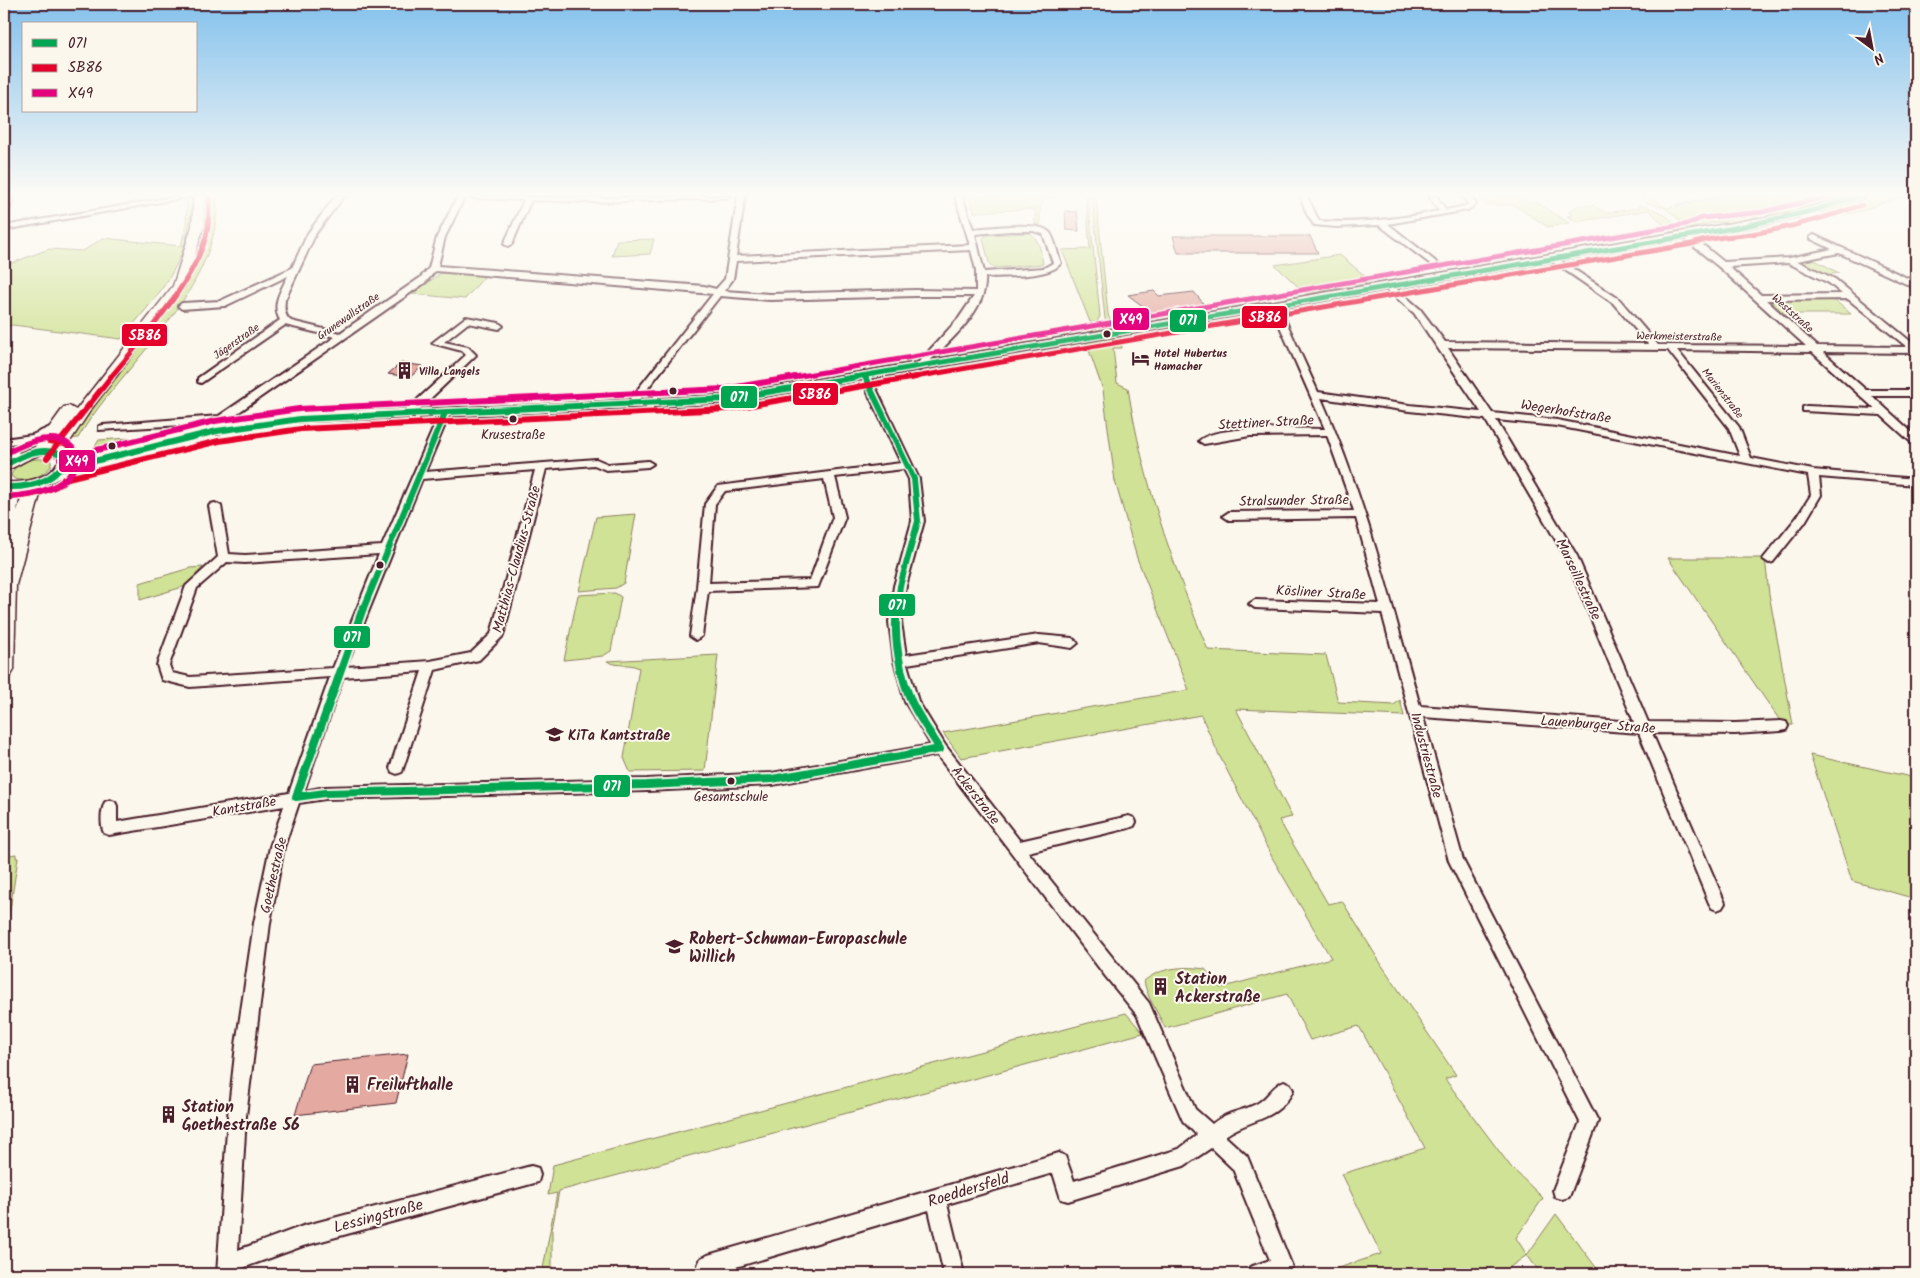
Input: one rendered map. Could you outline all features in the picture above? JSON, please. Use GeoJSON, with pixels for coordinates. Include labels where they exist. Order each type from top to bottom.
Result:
{"type":"FeatureCollection","features":[{"type":"Feature","properties":{"kind":"street"},"geometry":{"type":"LineString","coordinates":[[39,452],[156,303],[190,256]]}},
{"type":"Feature","properties":{"kind":"street"},"geometry":{"type":"LineString","coordinates":[[4,553],[8,488],[35,484],[51,478],[62,460],[86,406],[174,294],[186,272],[190,256]]}},
{"type":"Feature","properties":{"kind":"street"},"geometry":{"type":"LineString","coordinates":[[301,256],[280,305],[284,321],[292,325],[342,336]]}},
{"type":"Feature","properties":{"kind":"street"},"geometry":{"type":"LineString","coordinates":[[436,256],[433,268],[721,291],[729,294],[770,297],[922,293],[980,294]]}},
{"type":"Feature","properties":{"kind":"street"},"geometry":{"type":"LineString","coordinates":[[630,405],[730,279],[734,256]]}},
{"type":"Feature","properties":{"kind":"street"},"geometry":{"type":"LineString","coordinates":[[734,259],[801,256]]}},
{"type":"Feature","properties":{"kind":"street"},"geometry":{"type":"LineString","coordinates":[[919,367],[973,308],[980,294],[980,275],[976,256]]}},
{"type":"Feature","properties":{"kind":"street"},"geometry":{"type":"LineString","coordinates":[[980,275],[1045,270],[1054,267],[1057,263],[1054,256]]}},
{"type":"Feature","properties":{"kind":"street"},"geometry":{"type":"LineString","coordinates":[[1423,256],[1438,267]]}},
{"type":"Feature","properties":{"kind":"street"},"geometry":{"type":"LineString","coordinates":[[103,428],[220,425],[316,418],[630,405],[726,398],[919,367],[1560,256]]}},
{"type":"Feature","properties":{"kind":"street","name":"Weststraße"},"geometry":{"type":"LineString","coordinates":[[1712,256],[1915,439]]}},
{"type":"Feature","properties":{"kind":"street"},"geometry":{"type":"LineString","coordinates":[[1722,265],[1789,260],[1811,256]]}},
{"type":"Feature","properties":{"kind":"street"},"geometry":{"type":"LineString","coordinates":[[1852,256],[1916,285]]}},
{"type":"Feature","properties":{"kind":"street"},"geometry":{"type":"LineString","coordinates":[[1552,257],[1616,302],[1655,347]]}},
{"type":"Feature","properties":{"kind":"street"},"geometry":{"type":"LineString","coordinates":[[1789,260],[1832,281],[1916,350]]}},
{"type":"Feature","properties":{"kind":"street","name":"Grunewallstraße"},"geometry":{"type":"LineString","coordinates":[[220,425],[342,336],[423,280],[433,268]]}},
{"type":"Feature","properties":{"kind":"street"},"geometry":{"type":"LineString","coordinates":[[182,306],[222,304],[294,270]]}},
{"type":"Feature","properties":{"kind":"street","name":"Marseillestraße"},"geometry":{"type":"LineString","coordinates":[[1388,286],[1417,311],[1442,346],[1488,415],[1578,570],[1718,903]]}},
{"type":"Feature","properties":{"kind":"street"},"geometry":{"type":"LineString","coordinates":[[1757,298],[1852,296]]}},
{"type":"Feature","properties":{"kind":"street","name":"Industriestraße"},"geometry":{"type":"LineString","coordinates":[[1275,306],[1331,432],[1360,514],[1456,860],[1589,1121],[1562,1190]]}},
{"type":"Feature","properties":{"kind":"street"},"geometry":{"type":"LineString","coordinates":[[408,414],[471,355],[465,349],[436,343],[466,320],[499,326]]}},
{"type":"Feature","properties":{"kind":"street","name":"Jägerstraße"},"geometry":{"type":"LineString","coordinates":[[201,380],[284,321]]}},
{"type":"Feature","properties":{"kind":"street","name":"Werkmeisterstraße"},"geometry":{"type":"LineString","coordinates":[[1442,346],[1916,350]]}},
{"type":"Feature","properties":{"kind":"street","name":"Marienstraße"},"geometry":{"type":"LineString","coordinates":[[1670,347],[1734,426],[1747,460]]}},
{"type":"Feature","properties":{"kind":"street","name":"Ackerstraße"},"geometry":{"type":"LineString","coordinates":[[865,376],[914,479],[918,521],[900,586],[895,622],[900,661],[912,702],[940,749],[1112,972],[1143,1009],[1189,1115],[1210,1136]]}},
{"type":"Feature","properties":{"kind":"street"},"geometry":{"type":"LineString","coordinates":[[1864,393],[1916,393]]}},
{"type":"Feature","properties":{"kind":"street","name":"Wegerhofstraße"},"geometry":{"type":"LineString","coordinates":[[1313,394],[1409,408],[1557,423],[1812,473],[1916,482]]}},
{"type":"Feature","properties":{"kind":"street"},"geometry":{"type":"LineString","coordinates":[[1807,409],[1884,412]]}},
{"type":"Feature","properties":{"kind":"street","name":"Goethestraße"},"geometry":{"type":"LineString","coordinates":[[227,1269],[237,1116],[261,932],[277,847],[338,672],[386,550],[445,413]]}},
{"type":"Feature","properties":{"kind":"street"},"geometry":{"type":"LineString","coordinates":[[4,466],[18,458],[39,452],[62,460],[220,425]]}},
{"type":"Feature","properties":{"kind":"street"},"geometry":{"type":"LineString","coordinates":[[4,443],[34,438],[57,427]]}},
{"type":"Feature","properties":{"kind":"street","name":"Stettiner Straße"},"geometry":{"type":"LineString","coordinates":[[1204,441],[1251,434],[1331,432]]}},
{"type":"Feature","properties":{"kind":"street"},"geometry":{"type":"LineString","coordinates":[[4,443],[18,458]]}},
{"type":"Feature","properties":{"kind":"street","name":"Matthias-Claudius-Straße"},"geometry":{"type":"LineString","coordinates":[[417,476],[541,468],[547,465],[596,462],[606,467],[648,464]]}},
{"type":"Feature","properties":{"kind":"street"},"geometry":{"type":"LineString","coordinates":[[696,636],[703,587],[710,504],[722,488],[908,465]]}},
{"type":"Feature","properties":{"kind":"street","name":"Matthias-Claudius-Straße"},"geometry":{"type":"LineString","coordinates":[[224,558],[192,586],[163,665],[167,677],[190,682],[430,666],[475,657],[497,636],[541,468]]}},
{"type":"Feature","properties":{"kind":"street"},"geometry":{"type":"LineString","coordinates":[[1769,560],[1801,519],[1816,495],[1812,473]]}},
{"type":"Feature","properties":{"kind":"street"},"geometry":{"type":"LineString","coordinates":[[703,587],[814,584],[839,517],[829,476]]}},
{"type":"Feature","properties":{"kind":"street"},"geometry":{"type":"LineString","coordinates":[[4,670],[8,584],[28,502],[35,484]]}},
{"type":"Feature","properties":{"kind":"street"},"geometry":{"type":"LineString","coordinates":[[215,506],[224,558],[245,559],[386,550]]}},
{"type":"Feature","properties":{"kind":"street","name":"Stralsunder Straße"},"geometry":{"type":"LineString","coordinates":[[1229,516],[1360,514]]}},
{"type":"Feature","properties":{"kind":"street"},"geometry":{"type":"LineString","coordinates":[[4,566],[8,584]]}},
{"type":"Feature","properties":{"kind":"street","name":"Kösliner Straße"},"geometry":{"type":"LineString","coordinates":[[1255,604],[1387,610]]}},
{"type":"Feature","properties":{"kind":"street"},"geometry":{"type":"LineString","coordinates":[[900,661],[1038,639],[1072,643]]}},
{"type":"Feature","properties":{"kind":"street"},"geometry":{"type":"LineString","coordinates":[[397,768],[430,666]]}},
{"type":"Feature","properties":{"kind":"street","name":"Lauenburger Straße"},"geometry":{"type":"LineString","coordinates":[[1415,712],[1644,728],[1716,730],[1781,726]]}},
{"type":"Feature","properties":{"kind":"street","name":"Kantstraße"},"geometry":{"type":"LineString","coordinates":[[110,806],[109,829],[325,793],[665,785],[754,780],[940,749]]}},
{"type":"Feature","properties":{"kind":"street"},"geometry":{"type":"LineString","coordinates":[[1017,848],[1130,822]]}},
{"type":"Feature","properties":{"kind":"street","name":"Roeddersfeld"},"geometry":{"type":"LineString","coordinates":[[709,1274],[708,1264],[1059,1162],[1068,1192],[1184,1157],[1230,1121],[1262,1111],[1284,1090]]}},
{"type":"Feature","properties":{"kind":"street"},"geometry":{"type":"LineString","coordinates":[[1210,1136],[1240,1163],[1282,1266],[1256,1274]]}},
{"type":"Feature","properties":{"kind":"street","name":"Lessingstraße"},"geometry":{"type":"LineString","coordinates":[[227,1269],[303,1236],[531,1175]]}},
{"type":"Feature","properties":{"kind":"street"},"geometry":{"type":"LineString","coordinates":[[936,1199],[954,1274]]}},
{"type":"Feature","properties":{"kind":"green space"},"geometry":{"type":"Polygon","coordinates":[[[31,256],[180,256],[161,291],[121,339],[13,325],[4,326],[4,266],[31,256]]]}},
{"type":"Feature","properties":{"kind":"green space"},"geometry":{"type":"Polygon","coordinates":[[[198,256],[206,256],[186,295],[166,325],[97,410],[78,438],[68,439],[183,287],[198,256]]]}},
{"type":"Feature","properties":{"kind":"green space"},"geometry":{"type":"Polygon","coordinates":[[[987,256],[1042,256],[1043,264],[997,268],[990,266],[987,256]]]}},
{"type":"Feature","properties":{"kind":"green space"},"geometry":{"type":"Polygon","coordinates":[[[1064,256],[1094,256],[1100,316],[1097,322],[1090,322],[1064,256]]]}},
{"type":"Feature","properties":{"kind":"green space"},"geometry":{"type":"Polygon","coordinates":[[[1098,256],[1102,256],[1108,314],[1111,323],[1118,323],[1119,328],[1094,334],[1093,330],[1106,328],[1098,256]]]}},
{"type":"Feature","properties":{"kind":"green space"},"geometry":{"type":"Polygon","coordinates":[[[1341,256],[1372,282],[1306,294],[1275,265],[1341,256]]]}},
{"type":"Feature","properties":{"kind":"green space"},"geometry":{"type":"Polygon","coordinates":[[[1811,258],[1839,273],[1825,275],[1801,261],[1811,258]]]}},
{"type":"Feature","properties":{"kind":"green space"},"geometry":{"type":"Polygon","coordinates":[[[441,273],[485,276],[465,299],[412,294],[441,273]]]}},
{"type":"Feature","properties":{"kind":"green space"},"geometry":{"type":"Polygon","coordinates":[[[1773,299],[1833,299],[1851,314],[1785,314],[1771,302],[1773,299]]]}},
{"type":"Feature","properties":{"kind":"green space"},"geometry":{"type":"Polygon","coordinates":[[[1120,336],[1122,348],[1113,348],[1117,383],[1128,388],[1141,455],[1160,521],[1208,650],[1326,655],[1338,702],[1394,705],[1400,700],[1404,716],[1236,709],[1292,817],[1279,820],[1328,904],[1342,901],[1383,967],[1456,1075],[1445,1079],[1511,1167],[1543,1198],[1516,1238],[1527,1255],[1500,1274],[1320,1274],[1381,1254],[1342,1174],[1425,1148],[1359,1026],[1310,1040],[1287,994],[1165,1028],[1150,999],[1144,981],[1165,970],[1181,968],[1205,969],[1220,988],[1331,958],[1273,859],[1219,755],[1201,715],[961,758],[943,733],[1189,690],[1137,558],[1115,481],[1103,390],[1086,342],[1120,336]]]}},
{"type":"Feature","properties":{"kind":"green space"},"geometry":{"type":"Polygon","coordinates":[[[206,424],[188,431],[92,451],[99,440],[162,436],[166,431],[206,424]]]}},
{"type":"Feature","properties":{"kind":"green space"},"geometry":{"type":"Polygon","coordinates":[[[35,459],[51,461],[51,466],[48,470],[32,479],[20,480],[11,476],[20,464],[35,459]]]}},
{"type":"Feature","properties":{"kind":"green space"},"geometry":{"type":"Polygon","coordinates":[[[636,514],[624,583],[616,588],[579,591],[596,517],[636,514]]]}},
{"type":"Feature","properties":{"kind":"green space"},"geometry":{"type":"Polygon","coordinates":[[[1668,558],[1765,558],[1769,594],[1793,725],[1783,725],[1668,558]]]}},
{"type":"Feature","properties":{"kind":"green space"},"geometry":{"type":"Polygon","coordinates":[[[203,567],[186,586],[140,600],[140,583],[190,568],[203,567]]]}},
{"type":"Feature","properties":{"kind":"green space"},"geometry":{"type":"Polygon","coordinates":[[[615,593],[621,597],[611,651],[603,656],[564,660],[578,595],[615,593]]]}},
{"type":"Feature","properties":{"kind":"green space"},"geometry":{"type":"Polygon","coordinates":[[[718,655],[705,771],[630,772],[624,758],[639,668],[607,661],[718,655]]]}},
{"type":"Feature","properties":{"kind":"green space"},"geometry":{"type":"Polygon","coordinates":[[[1810,755],[1916,778],[1916,899],[1852,881],[1810,755]]]}},
{"type":"Feature","properties":{"kind":"green space"},"geometry":{"type":"Polygon","coordinates":[[[16,854],[16,858],[18,858],[4,948],[4,856],[16,854]]]}},
{"type":"Feature","properties":{"kind":"green space"},"geometry":{"type":"Polygon","coordinates":[[[1126,1013],[1143,1033],[559,1191],[552,1230],[552,1274],[542,1274],[557,1193],[548,1195],[553,1165],[1126,1013]]]}},
{"type":"Feature","properties":{"kind":"green space"},"geometry":{"type":"Polygon","coordinates":[[[1556,1214],[1601,1274],[1541,1274],[1527,1255],[1556,1214]]]}},
{"type":"Feature","properties":{"kind":"building"},"geometry":{"type":"Polygon","coordinates":[[[1154,291],[1159,296],[1194,292],[1207,308],[1157,317],[1128,295],[1154,291]]]}},
{"type":"Feature","properties":{"kind":"building","name":"Villa Langels"},"geometry":{"type":"Polygon","coordinates":[[[401,363],[423,366],[410,377],[388,374],[401,363]]]}},
{"type":"Feature","properties":{"kind":"building","name":"Freilufthalle"},"geometry":{"type":"Polygon","coordinates":[[[408,1054],[396,1103],[295,1115],[310,1064],[408,1054]]]}},
{"type":"Feature","properties":{"kind":"transit line","name":"SB86"},"geometry":{"type":"LineString","coordinates":[[47,458],[165,309],[199,256]]}},
{"type":"Feature","properties":{"kind":"transit line","name":"X49"},"geometry":{"type":"LineString","coordinates":[[60,459],[215,421],[299,409],[725,389],[1503,256]]}},
{"type":"Feature","properties":{"kind":"transit line","name":"071"},"geometry":{"type":"LineString","coordinates":[[62,469],[217,431],[300,419],[726,399],[1571,256]]}},
{"type":"Feature","properties":{"kind":"transit line","name":"SB86"},"geometry":{"type":"LineString","coordinates":[[64,479],[219,441],[301,429],[728,409],[1624,256]]}},
{"type":"Feature","properties":{"kind":"transit line","name":"071"},"geometry":{"type":"LineString","coordinates":[[445,413],[365,603],[329,699],[296,797],[325,793],[647,785],[772,779],[940,749],[912,702],[900,661],[895,622],[900,586],[918,521],[914,479],[865,376]]}},
{"type":"Feature","properties":{"kind":"transit line","name":"X49"},"geometry":{"type":"LineString","coordinates":[[4,454],[19,446],[46,439],[62,442],[70,446],[77,455],[76,466],[71,475],[62,483],[38,493],[4,497]]}},
{"type":"Feature","properties":{"kind":"transit line","name":"SB86"},"geometry":{"type":"LineString","coordinates":[[4,497],[26,496],[39,493],[63,482],[72,474],[76,464],[76,452],[65,443],[49,441]]}},
{"type":"Feature","properties":{"kind":"transit line","name":"071"},"geometry":{"type":"LineString","coordinates":[[4,466],[19,457],[35,451],[52,450],[67,457],[64,466],[58,473],[42,482],[23,487],[4,487]]}},
{"type":"Feature","properties":{"kind":"place","name":"Hotel Hubertus Hamacher"},"geometry":{"type":"Point","coordinates":[1140,359]}},
{"type":"Feature","properties":{"kind":"place","name":"Villa Langels"},"geometry":{"type":"Point","coordinates":[405,371]}},
{"type":"Feature","properties":{"kind":"place","name":"Krusestraße"},"geometry":{"type":"Point","coordinates":[513,419]}},
{"type":"Feature","properties":{"kind":"place","name":"KiTa Kantstraße"},"geometry":{"type":"Point","coordinates":[554,735]}},
{"type":"Feature","properties":{"kind":"place","name":"Gesamtschule"},"geometry":{"type":"Point","coordinates":[731,781]}},
{"type":"Feature","properties":{"kind":"place","name":"Robert-Schuman-Europaschule Willich"},"geometry":{"type":"Point","coordinates":[675,947]}},
{"type":"Feature","properties":{"kind":"place","name":"Station Ackerstraße"},"geometry":{"type":"Point","coordinates":[1161,987]}},
{"type":"Feature","properties":{"kind":"place","name":"Freilufthalle"},"geometry":{"type":"Point","coordinates":[353,1084]}},
{"type":"Feature","properties":{"kind":"place","name":"Station Goethestraße 56"},"geometry":{"type":"Point","coordinates":[168,1115]}}]}
